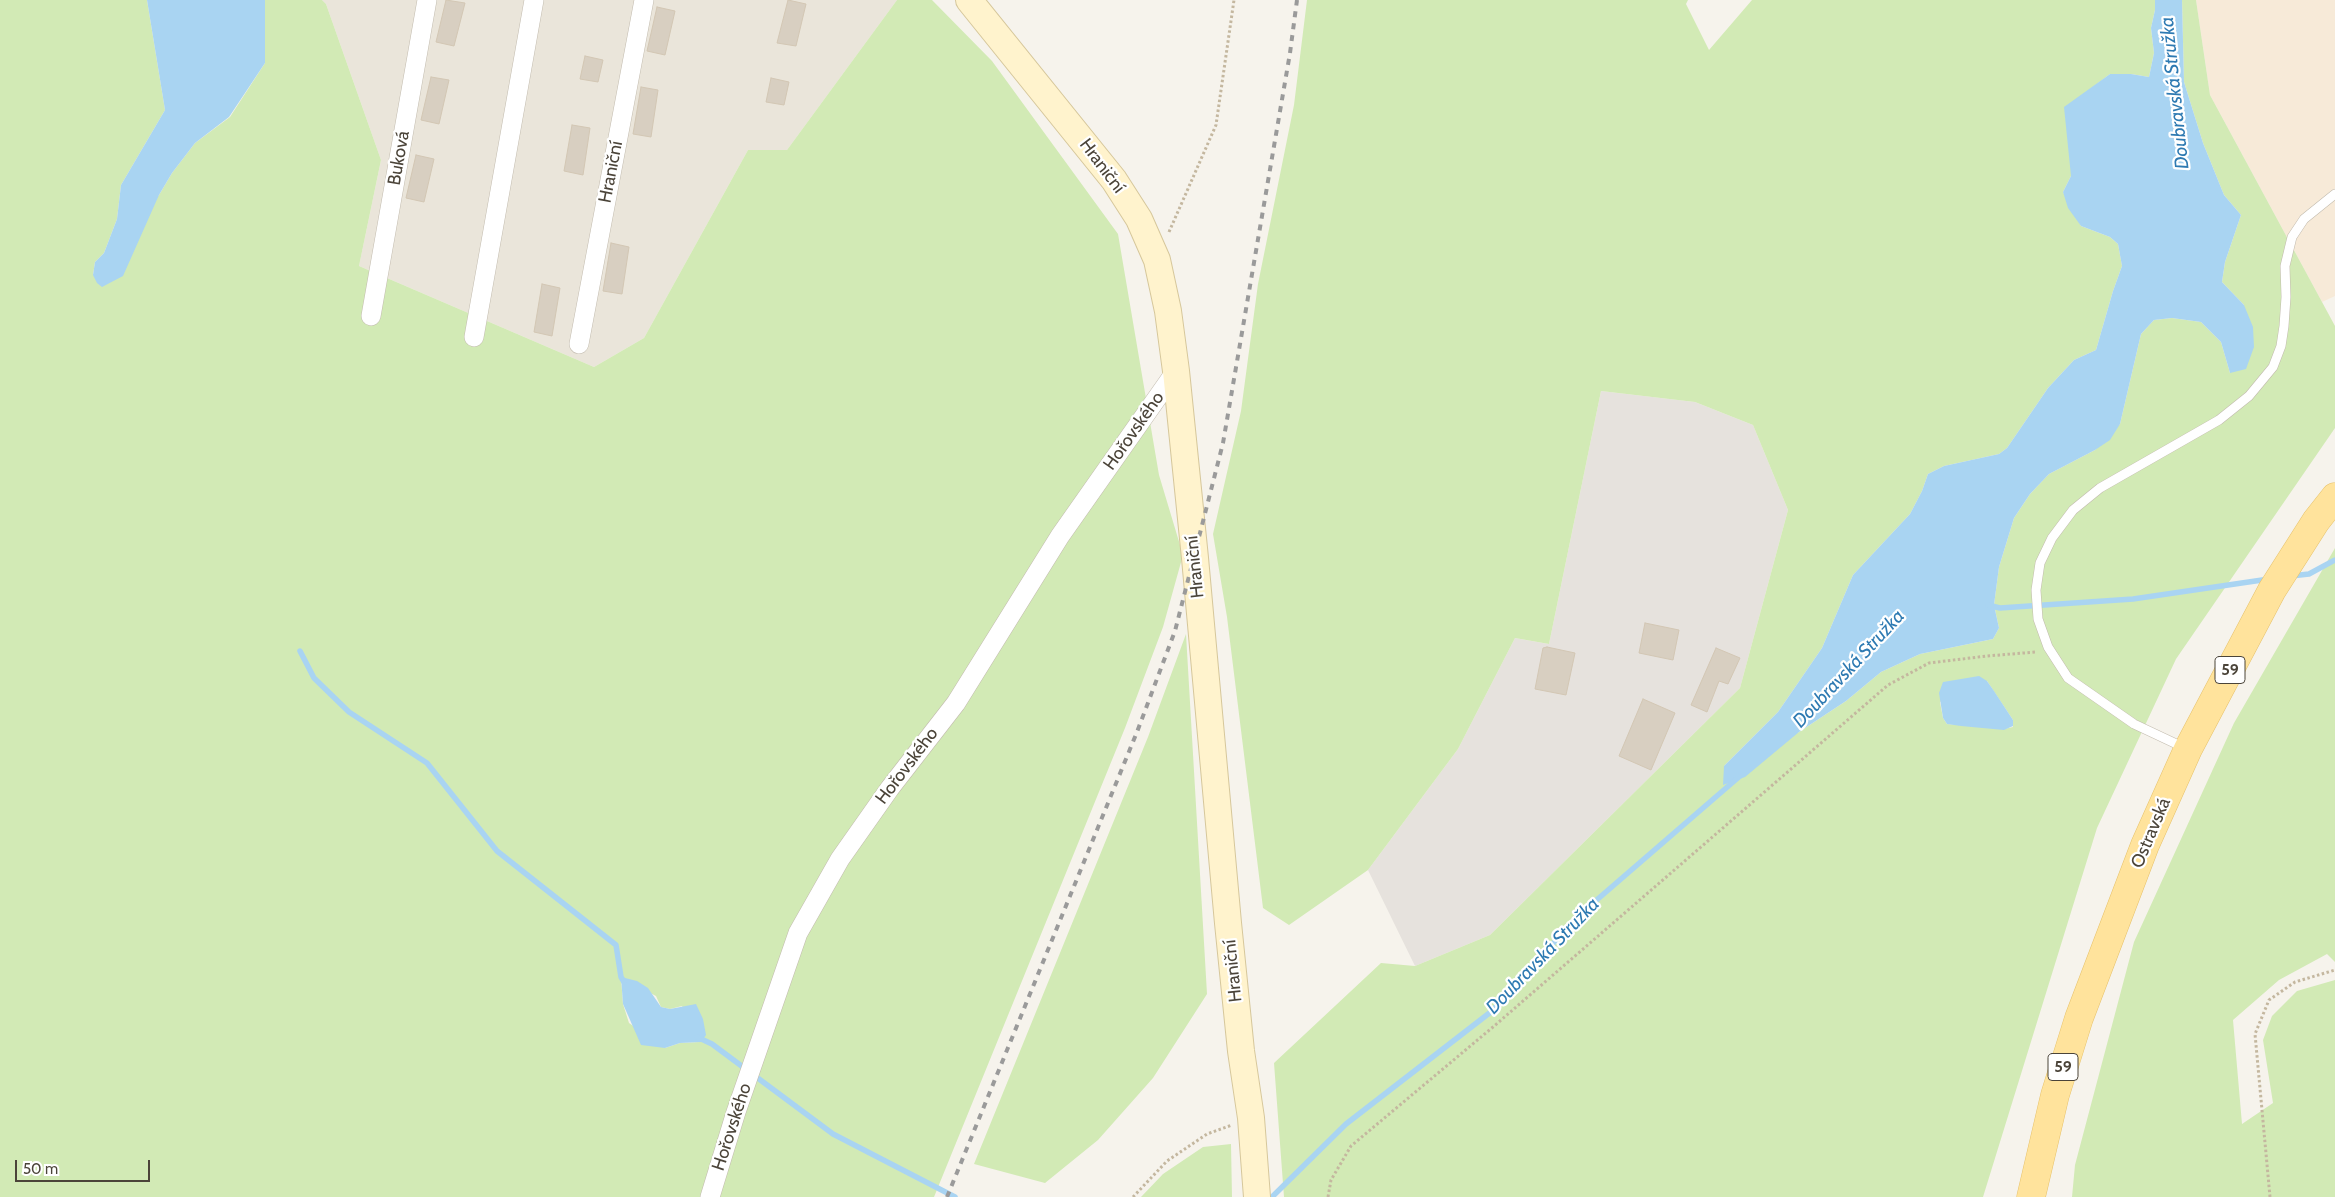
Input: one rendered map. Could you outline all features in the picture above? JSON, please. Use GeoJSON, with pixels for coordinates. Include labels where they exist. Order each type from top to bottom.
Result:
{"type":"FeatureCollection","features":[{"type":"Feature","properties":{"kind":"main road","name":"Hraniční"},"geometry":{"type":"LineString","coordinates":[[969,0],[1114,180],[1142,225],[1157,260],[1168,311],[1176,371],[1196,567],[1227,914],[1241,1051],[1251,1118],[1257,1197]]}},
{"type":"Feature","properties":{"kind":"main road","name":"Ostravská"},"geometry":{"type":"LineString","coordinates":[[2031,1197],[2055,1095],[2079,1018],[2145,845],[2188,749],[2272,590],[2316,521],[2335,497]]}},
{"type":"Feature","properties":{"kind":"street","name":"Buková"},"geometry":{"type":"LineString","coordinates":[[371,316],[426,0]]}},
{"type":"Feature","properties":{"kind":"street"},"geometry":{"type":"LineString","coordinates":[[474,336],[534,0]]}},
{"type":"Feature","properties":{"kind":"street","name":"Hraniční"},"geometry":{"type":"LineString","coordinates":[[579,344],[644,0]]}},
{"type":"Feature","properties":{"kind":"street","name":"Hořovského"},"geometry":{"type":"LineString","coordinates":[[710,1197],[736,1112],[798,933],[840,859],[890,788],[956,704],[1060,536],[1176,371]]}},
{"type":"Feature","properties":{"kind":"lane"},"geometry":{"type":"LineString","coordinates":[[2188,749],[2134,724],[2068,678],[2048,646],[2038,618],[2036,590],[2040,563],[2052,538],[2073,510],[2100,488],[2219,420],[2249,396],[2273,367],[2281,346],[2286,297],[2285,266],[2292,237],[2304,219],[2335,194]]}},
{"type":"Feature","properties":{"kind":"path"},"geometry":{"type":"LineString","coordinates":[[1157,260],[1216,125],[1234,0]]}},
{"type":"Feature","properties":{"kind":"path"},"geometry":{"type":"LineString","coordinates":[[1328,1197],[1331,1180],[1351,1146],[1494,1027],[1888,685],[1930,663],[1987,656],[2033,654],[2048,646]]}},
{"type":"Feature","properties":{"kind":"path"},"geometry":{"type":"LineString","coordinates":[[2270,1197],[2255,1034],[2270,1000],[2294,982],[2335,970]]}},
{"type":"Feature","properties":{"kind":"path"},"geometry":{"type":"LineString","coordinates":[[1133,1197],[1167,1161],[1199,1139],[1207,1134],[1251,1118]]}},
{"type":"Feature","properties":{"kind":"shaded area"},"geometry":{"type":"Polygon","coordinates":[[[322,0],[897,0],[787,150],[748,150],[644,338],[594,367],[359,266],[381,160],[326,4],[322,0]]]}},
{"type":"Feature","properties":{"kind":"shaded area"},"geometry":{"type":"Polygon","coordinates":[[[2196,0],[2335,0],[2335,296],[2322,302],[2210,95],[2196,0]]]}},
{"type":"Feature","properties":{"kind":"shaded area"},"geometry":{"type":"Polygon","coordinates":[[[1601,391],[1695,402],[1753,425],[1788,510],[1740,688],[1490,935],[1415,966],[1368,870],[1458,749],[1515,638],[1549,644],[1601,391]]]}},
{"type":"Feature","properties":{"kind":"green space"},"geometry":{"type":"Polygon","coordinates":[[[0,0],[147,0],[165,110],[121,185],[117,219],[104,253],[95,262],[93,275],[159,195],[172,173],[195,143],[230,117],[265,63],[265,0],[322,0],[326,4],[381,160],[359,266],[594,367],[644,338],[748,150],[787,150],[897,0],[932,0],[992,61],[1118,234],[1159,475],[1183,555],[1163,627],[1125,728],[934,1197],[0,1197],[0,0]],[[621,978],[623,1004],[629,1023],[665,1048],[680,1043],[700,1042],[682,1006],[670,1009],[661,1007],[656,996],[621,978]]]}},
{"type":"Feature","properties":{"kind":"green space"},"geometry":{"type":"Polygon","coordinates":[[[1307,0],[1688,0],[1686,4],[1709,50],[1752,0],[2155,0],[2151,28],[2154,53],[2149,77],[2131,74],[2110,74],[2089,90],[2071,157],[2071,176],[2063,192],[2081,226],[2110,237],[2118,244],[2122,266],[2096,350],[2074,360],[2048,388],[2007,448],[1999,454],[1944,466],[1928,474],[1922,491],[1910,514],[1853,575],[1822,648],[1778,712],[1724,766],[1799,732],[1846,701],[1881,672],[1920,654],[1993,639],[1999,628],[1994,605],[1999,567],[2014,518],[2030,494],[2049,474],[2095,450],[2120,424],[2141,334],[2154,320],[2172,318],[2201,322],[2221,342],[2230,373],[2244,305],[2222,282],[2225,262],[2241,215],[2224,195],[2203,143],[2184,82],[2182,0],[2196,0],[2210,95],[2335,326],[2335,428],[2176,659],[2097,828],[1983,1197],[1284,1197],[1274,1063],[1381,963],[1415,966],[1490,935],[1740,688],[1788,510],[1753,425],[1695,402],[1601,391],[1549,644],[1515,638],[1458,749],[1368,870],[1289,925],[1263,908],[1227,617],[1213,534],[1241,411],[1258,284],[1294,105],[1307,0]],[[1987,681],[1940,702],[1943,718],[1947,724],[2004,729],[2013,727],[2013,720],[1987,681]]]}},
{"type":"Feature","properties":{"kind":"green space"},"geometry":{"type":"Polygon","coordinates":[[[2335,548],[2335,962],[2327,954],[2279,980],[2233,1020],[2242,1124],[2273,1103],[2263,1040],[2272,1016],[2297,991],[2335,980],[2335,1197],[2072,1197],[2075,1165],[2134,942],[2234,723],[2335,548]]]}},
{"type":"Feature","properties":{"kind":"green space"},"geometry":{"type":"Polygon","coordinates":[[[1186,634],[1207,994],[1153,1078],[1098,1140],[1045,1183],[974,1164],[1148,737],[1186,634]]]}},
{"type":"Feature","properties":{"kind":"green space"},"geometry":{"type":"Polygon","coordinates":[[[1231,1144],[1232,1197],[1141,1197],[1163,1174],[1203,1147],[1231,1144]]]}},
{"type":"Feature","properties":{"kind":"water"},"geometry":{"type":"Polygon","coordinates":[[[147,0],[265,0],[265,63],[229,117],[195,143],[172,173],[159,195],[123,276],[102,287],[97,283],[93,275],[95,262],[104,253],[117,219],[121,185],[165,110],[147,0]]]}},
{"type":"Feature","properties":{"kind":"water"},"geometry":{"type":"Polygon","coordinates":[[[2155,0],[2182,0],[2184,82],[2203,143],[2224,195],[2241,215],[2225,262],[2222,282],[2244,305],[2253,327],[2254,347],[2246,369],[2230,373],[2221,342],[2201,322],[2172,318],[2154,320],[2141,334],[2120,424],[2110,440],[2049,474],[2030,494],[2014,518],[1999,567],[1994,605],[1999,628],[1993,639],[1920,654],[1881,672],[1846,701],[1799,732],[1745,777],[1723,785],[1724,766],[1778,712],[1822,648],[1853,575],[1910,514],[1922,491],[1928,474],[1944,466],[1999,454],[2007,448],[2048,388],[2074,360],[2096,350],[2122,266],[2118,244],[2110,237],[2081,226],[2068,208],[2063,192],[2071,176],[2064,107],[2110,74],[2131,74],[2149,77],[2154,53],[2151,28],[2155,0]]]}},
{"type":"Feature","properties":{"kind":"water"},"geometry":{"type":"Polygon","coordinates":[[[1979,676],[1987,681],[1994,691],[2013,720],[2013,726],[2004,730],[1947,724],[1943,718],[1939,693],[1943,682],[1979,676]]]}},
{"type":"Feature","properties":{"kind":"water"},"geometry":{"type":"Polygon","coordinates":[[[621,977],[637,981],[648,988],[661,1007],[670,1009],[696,1004],[703,1019],[706,1035],[701,1042],[680,1043],[665,1048],[641,1045],[623,1004],[621,977]]]}},
{"type":"Feature","properties":{"kind":"building"},"geometry":{"type":"Polygon","coordinates":[[[446,0],[465,3],[454,46],[436,42],[446,0]]]}},
{"type":"Feature","properties":{"kind":"building"},"geometry":{"type":"Polygon","coordinates":[[[788,0],[806,4],[796,46],[777,43],[788,0]]]}},
{"type":"Feature","properties":{"kind":"building"},"geometry":{"type":"Polygon","coordinates":[[[657,7],[675,11],[665,55],[647,51],[657,7]]]}},
{"type":"Feature","properties":{"kind":"building"},"geometry":{"type":"Polygon","coordinates":[[[585,56],[603,60],[598,82],[580,79],[585,56]]]}},
{"type":"Feature","properties":{"kind":"building"},"geometry":{"type":"Polygon","coordinates":[[[431,77],[449,80],[439,124],[421,120],[431,77]]]}},
{"type":"Feature","properties":{"kind":"building"},"geometry":{"type":"Polygon","coordinates":[[[771,78],[789,82],[784,105],[766,102],[771,78]]]}},
{"type":"Feature","properties":{"kind":"building"},"geometry":{"type":"Polygon","coordinates":[[[641,87],[658,90],[651,137],[633,134],[641,87]]]}},
{"type":"Feature","properties":{"kind":"building"},"geometry":{"type":"Polygon","coordinates":[[[572,125],[590,128],[583,175],[564,171],[572,125]]]}},
{"type":"Feature","properties":{"kind":"building"},"geometry":{"type":"Polygon","coordinates":[[[416,155],[434,159],[424,202],[406,198],[416,155]]]}},
{"type":"Feature","properties":{"kind":"building"},"geometry":{"type":"Polygon","coordinates":[[[611,243],[629,247],[622,294],[603,291],[611,243]]]}},
{"type":"Feature","properties":{"kind":"building"},"geometry":{"type":"Polygon","coordinates":[[[542,284],[560,288],[552,336],[534,332],[542,284]]]}},
{"type":"Feature","properties":{"kind":"building"},"geometry":{"type":"Polygon","coordinates":[[[1645,623],[1679,630],[1673,660],[1639,653],[1645,623]]]}},
{"type":"Feature","properties":{"kind":"building"},"geometry":{"type":"Polygon","coordinates":[[[1547,647],[1575,653],[1566,695],[1535,689],[1543,648],[1547,647]]]}},
{"type":"Feature","properties":{"kind":"building"},"geometry":{"type":"Polygon","coordinates":[[[1716,648],[1740,658],[1728,684],[1719,681],[1707,712],[1691,705],[1716,648]]]}},
{"type":"Feature","properties":{"kind":"building"},"geometry":{"type":"Polygon","coordinates":[[[1643,699],[1675,713],[1651,770],[1619,756],[1643,699]]]}},
{"type":"Feature","properties":{"kind":"waterway"},"geometry":{"type":"LineString","coordinates":[[2291,576],[2309,574],[2335,560]]}},
{"type":"Feature","properties":{"kind":"waterway"},"geometry":{"type":"LineString","coordinates":[[1988,605],[2000,608],[2133,599],[2269,579]]}},
{"type":"Feature","properties":{"kind":"waterway"},"geometry":{"type":"LineString","coordinates":[[300,651],[314,678],[349,712],[427,763],[497,851],[616,945],[621,977],[624,982]]}},
{"type":"Feature","properties":{"kind":"waterway","name":"Doubravská Stružka"},"geometry":{"type":"LineString","coordinates":[[1272,1197],[1346,1124],[1492,1011],[1577,917],[1740,776]]}},
{"type":"Feature","properties":{"kind":"waterway"},"geometry":{"type":"LineString","coordinates":[[697,1037],[712,1044],[833,1134],[955,1197]]}},
{"type":"Feature","properties":{"kind":"railway"},"geometry":{"type":"LineString","coordinates":[[947,1197],[1137,732],[1175,631],[1223,443],[1290,53],[1297,0]]}}]}
